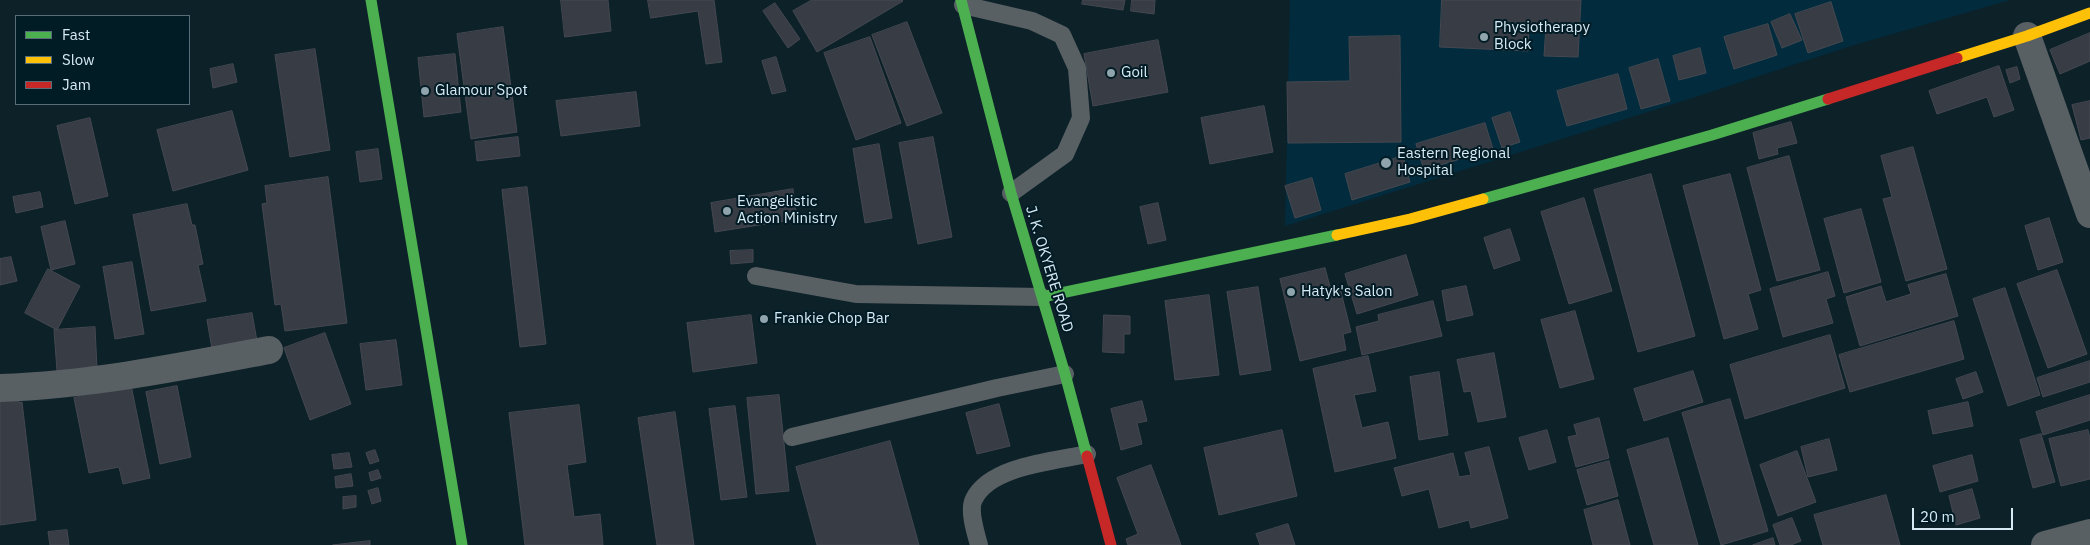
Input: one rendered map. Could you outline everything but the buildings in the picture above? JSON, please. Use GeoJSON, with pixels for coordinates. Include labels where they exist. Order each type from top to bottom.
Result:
{"type":"FeatureCollection","features":[{"type":"Feature","properties":{"kind":"street"},"geometry":{"type":"LineString","coordinates":[[371,0],[462,545]]}},
{"type":"Feature","properties":{"kind":"street","name":"J. K. OKYERE ROAD"},"geometry":{"type":"LineString","coordinates":[[962,3],[1011,193],[1065,374],[1111,545]]}},
{"type":"Feature","properties":{"kind":"street"},"geometry":{"type":"LineString","coordinates":[[1042,297],[1410,219],[1712,136],[2026,36],[2090,13]]}},
{"type":"Feature","properties":{"kind":"street"},"geometry":{"type":"LineString","coordinates":[[2026,36],[2090,214]]}},
{"type":"Feature","properties":{"kind":"street"},"geometry":{"type":"LineString","coordinates":[[0,388],[28,387],[140,374],[269,350]]}},
{"type":"Feature","properties":{"kind":"street"},"geometry":{"type":"LineString","coordinates":[[2045,545],[2090,533]]}},
{"type":"Feature","properties":{"kind":"lane"},"geometry":{"type":"LineString","coordinates":[[962,3],[1032,21],[1062,35],[1077,68],[1081,118],[1065,154],[1011,193]]}},
{"type":"Feature","properties":{"kind":"lane"},"geometry":{"type":"LineString","coordinates":[[756,276],[856,294],[1042,297]]}},
{"type":"Feature","properties":{"kind":"lane"},"geometry":{"type":"LineString","coordinates":[[792,437],[997,388],[1065,374]]}},
{"type":"Feature","properties":{"kind":"lane"},"geometry":{"type":"LineString","coordinates":[[979,545],[973,526],[973,500],[987,482],[1013,470],[1087,454]]}},
{"type":"Feature","properties":{"kind":"shaded area","name":"Eastern Regional Hospital"},"geometry":{"type":"Polygon","coordinates":[[[1290,0],[2010,0],[1851,46],[1285,226],[1290,0]]]}},
{"type":"Feature","properties":{"kind":"traffic: fast"},"geometry":{"type":"LineString","coordinates":[[371,0],[462,545]]}},
{"type":"Feature","properties":{"kind":"traffic: fast"},"geometry":{"type":"LineString","coordinates":[[961,0],[1011,193],[1065,374],[1087,456]]}},
{"type":"Feature","properties":{"kind":"traffic: fast"},"geometry":{"type":"LineString","coordinates":[[1483,199],[1712,135],[1828,99]]}},
{"type":"Feature","properties":{"kind":"traffic: fast"},"geometry":{"type":"LineString","coordinates":[[1042,297],[1337,235]]}},
{"type":"Feature","properties":{"kind":"traffic: slow"},"geometry":{"type":"LineString","coordinates":[[1957,58],[2027,36],[2090,13]]}},
{"type":"Feature","properties":{"kind":"traffic: slow"},"geometry":{"type":"LineString","coordinates":[[1337,235],[1410,219],[1483,199]]}},
{"type":"Feature","properties":{"kind":"traffic: jam"},"geometry":{"type":"LineString","coordinates":[[1828,99],[1957,58]]}},
{"type":"Feature","properties":{"kind":"traffic: jam"},"geometry":{"type":"LineString","coordinates":[[1087,456],[1111,545]]}},
{"type":"Feature","properties":{"kind":"place","name":"Physiotherapy Block"},"geometry":{"type":"Point","coordinates":[1484,37]}},
{"type":"Feature","properties":{"kind":"place","name":"Goil"},"geometry":{"type":"Point","coordinates":[1111,73]}},
{"type":"Feature","properties":{"kind":"place","name":"Glamour Spot"},"geometry":{"type":"Point","coordinates":[425,91]}},
{"type":"Feature","properties":{"kind":"place","name":"Eastern Regional Hospital"},"geometry":{"type":"Point","coordinates":[1386,163]}},
{"type":"Feature","properties":{"kind":"place","name":"Evangelistic Action Ministry"},"geometry":{"type":"Point","coordinates":[727,211]}},
{"type":"Feature","properties":{"kind":"place","name":"Hatyk's Salon"},"geometry":{"type":"Point","coordinates":[1291,292]}},
{"type":"Feature","properties":{"kind":"place","name":"Frankie Chop Bar"},"geometry":{"type":"Point","coordinates":[764,319]}}]}
